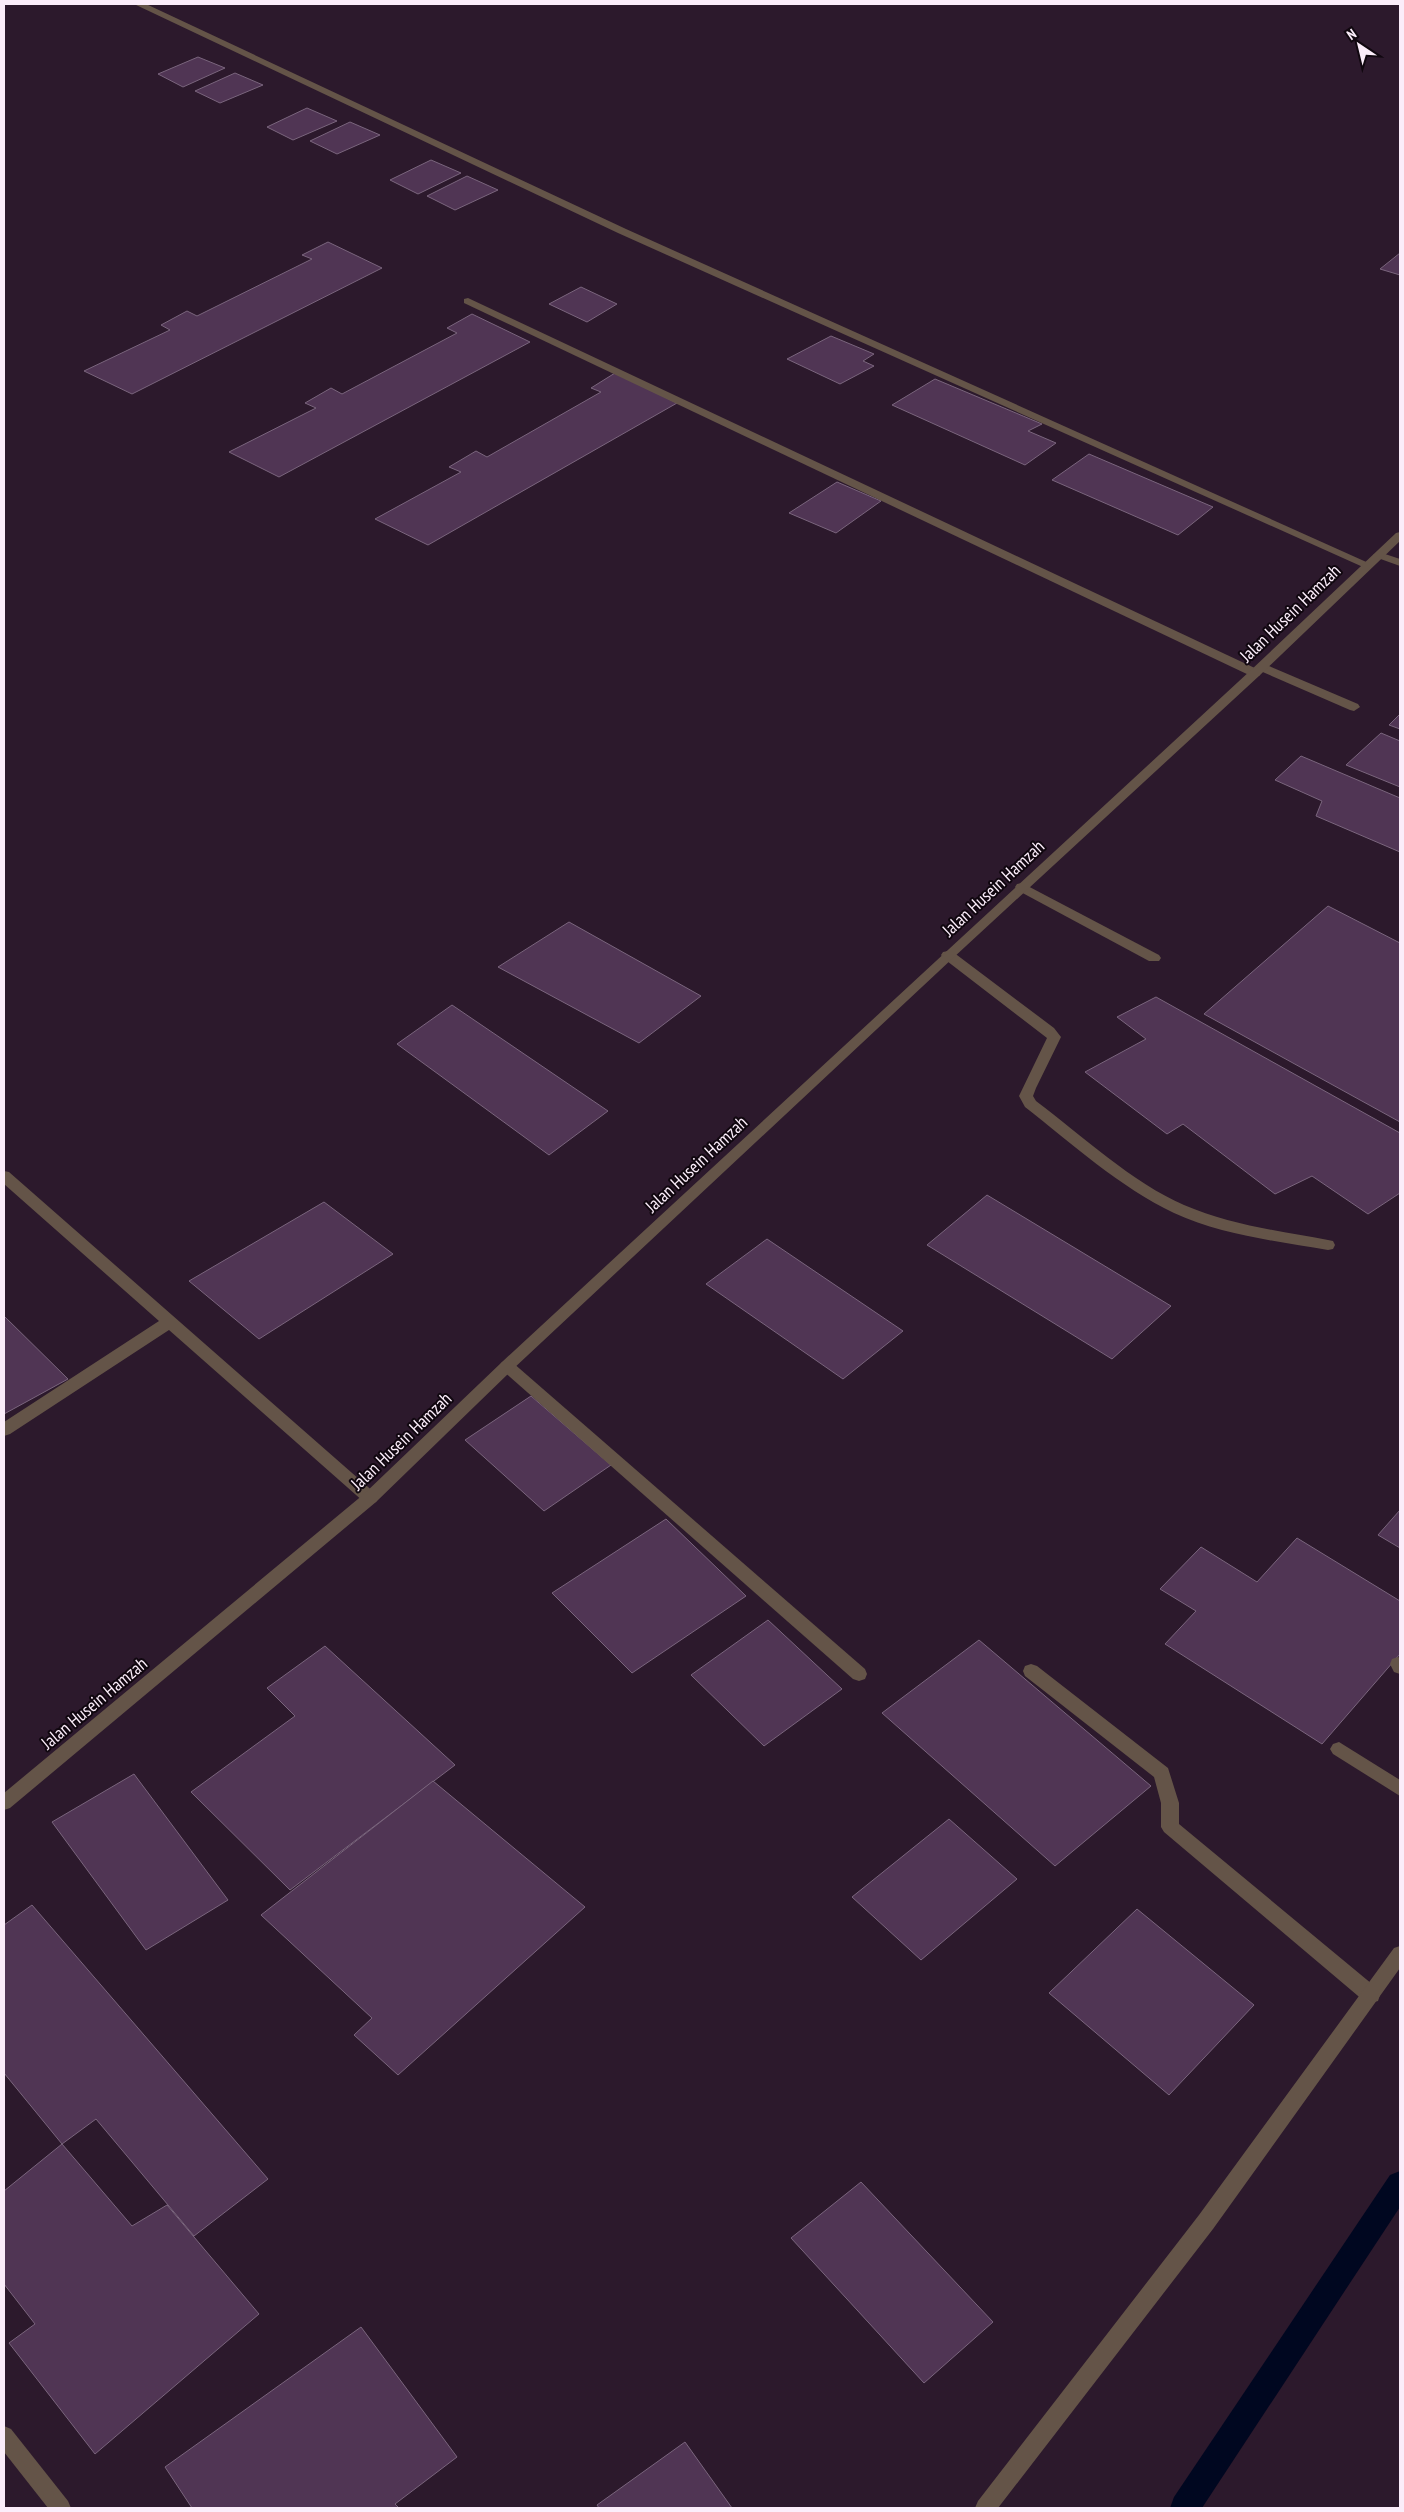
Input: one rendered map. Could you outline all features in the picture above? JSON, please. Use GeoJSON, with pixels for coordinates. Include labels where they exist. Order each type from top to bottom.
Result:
{"type":"FeatureCollection","features":[{"type":"Feature","properties":{"kind":"street"},"geometry":{"type":"LineString","coordinates":[[139,4],[631,236],[1367,565]]}},
{"type":"Feature","properties":{"kind":"street"},"geometry":{"type":"LineString","coordinates":[[468,301],[1259,670],[1354,707]]}},
{"type":"Feature","properties":{"kind":"street","name":"Jalan Husein Hamzah"},"geometry":{"type":"LineString","coordinates":[[4,1803],[370,1498],[507,1366],[948,955],[1259,670],[1367,565],[1400,536]]}},
{"type":"Feature","properties":{"kind":"street"},"geometry":{"type":"LineString","coordinates":[[1379,555],[1400,563]]}},
{"type":"Feature","properties":{"kind":"street"},"geometry":{"type":"LineString","coordinates":[[1022,887],[1154,958]]}},
{"type":"Feature","properties":{"kind":"street"},"geometry":{"type":"LineString","coordinates":[[948,955],[1049,1031],[1054,1037],[1052,1046],[1030,1084],[1026,1096],[1030,1104],[1137,1185],[1179,1209],[1238,1229],[1328,1245]]}},
{"type":"Feature","properties":{"kind":"street"},"geometry":{"type":"LineString","coordinates":[[4,1176],[370,1498]]}},
{"type":"Feature","properties":{"kind":"street"},"geometry":{"type":"LineString","coordinates":[[4,1430],[170,1321]]}},
{"type":"Feature","properties":{"kind":"street"},"geometry":{"type":"LineString","coordinates":[[507,1366],[859,1674]]}},
{"type":"Feature","properties":{"kind":"street"},"geometry":{"type":"LineString","coordinates":[[1031,1671],[1162,1774],[1170,1803],[1170,1827],[1371,1995]]}},
{"type":"Feature","properties":{"kind":"street"},"geometry":{"type":"LineString","coordinates":[[1339,1749],[1400,1789]]}},
{"type":"Feature","properties":{"kind":"street"},"geometry":{"type":"LineString","coordinates":[[985,2508],[1206,2222],[1400,1954]]}},
{"type":"Feature","properties":{"kind":"street"},"geometry":{"type":"LineString","coordinates":[[4,2436],[61,2508]]}},
{"type":"Feature","properties":{"kind":"building"},"geometry":{"type":"Polygon","coordinates":[[[198,57],[225,68],[183,87],[158,74],[198,57]]]}},
{"type":"Feature","properties":{"kind":"building"},"geometry":{"type":"Polygon","coordinates":[[[235,73],[263,85],[220,103],[195,91],[235,73]]]}},
{"type":"Feature","properties":{"kind":"building"},"geometry":{"type":"Polygon","coordinates":[[[307,108],[337,121],[293,140],[267,127],[307,108]]]}},
{"type":"Feature","properties":{"kind":"building"},"geometry":{"type":"Polygon","coordinates":[[[350,122],[380,135],[337,154],[310,141],[350,122]]]}},
{"type":"Feature","properties":{"kind":"building"},"geometry":{"type":"Polygon","coordinates":[[[431,160],[461,173],[418,194],[390,180],[431,160]]]}},
{"type":"Feature","properties":{"kind":"building"},"geometry":{"type":"Polygon","coordinates":[[[467,176],[498,190],[455,210],[427,196],[467,176]]]}},
{"type":"Feature","properties":{"kind":"building"},"geometry":{"type":"Polygon","coordinates":[[[328,242],[382,268],[132,394],[84,371],[170,330],[161,325],[187,311],[197,316],[312,259],[302,255],[328,242]]]}},
{"type":"Feature","properties":{"kind":"building"},"geometry":{"type":"Polygon","coordinates":[[[1400,253],[1400,275],[1380,269],[1400,253]]]}},
{"type":"Feature","properties":{"kind":"building"},"geometry":{"type":"Polygon","coordinates":[[[581,287],[617,304],[587,322],[549,304],[581,287]]]}},
{"type":"Feature","properties":{"kind":"building"},"geometry":{"type":"Polygon","coordinates":[[[472,314],[530,342],[279,477],[229,452],[316,408],[305,403],[331,388],[342,394],[457,333],[447,328],[472,314]]]}},
{"type":"Feature","properties":{"kind":"building"},"geometry":{"type":"Polygon","coordinates":[[[831,336],[874,354],[863,361],[874,366],[840,384],[787,359],[831,336]]]}},
{"type":"Feature","properties":{"kind":"building"},"geometry":{"type":"Polygon","coordinates":[[[615,373],[677,403],[428,545],[375,519],[461,472],[449,467],[476,451],[487,457],[601,392],[591,388],[615,373]]]}},
{"type":"Feature","properties":{"kind":"building"},"geometry":{"type":"Polygon","coordinates":[[[935,379],[1042,424],[1028,431],[1056,443],[1025,465],[892,405],[935,379]]]}},
{"type":"Feature","properties":{"kind":"building"},"geometry":{"type":"Polygon","coordinates":[[[1089,454],[1213,507],[1178,535],[1052,480],[1089,454]]]}},
{"type":"Feature","properties":{"kind":"building"},"geometry":{"type":"Polygon","coordinates":[[[837,482],[881,501],[836,533],[789,513],[837,482]]]}},
{"type":"Feature","properties":{"kind":"building"},"geometry":{"type":"Polygon","coordinates":[[[1400,714],[1400,729],[1389,725],[1400,714]]]}},
{"type":"Feature","properties":{"kind":"building"},"geometry":{"type":"Polygon","coordinates":[[[1381,733],[1400,741],[1400,787],[1346,765],[1381,733]]]}},
{"type":"Feature","properties":{"kind":"building"},"geometry":{"type":"Polygon","coordinates":[[[1301,756],[1400,798],[1400,852],[1316,816],[1322,801],[1275,780],[1301,756]]]}},
{"type":"Feature","properties":{"kind":"building"},"geometry":{"type":"Polygon","coordinates":[[[1328,906],[1400,943],[1400,1122],[1204,1014],[1328,906]]]}},
{"type":"Feature","properties":{"kind":"building"},"geometry":{"type":"Polygon","coordinates":[[[569,922],[701,996],[639,1043],[498,967],[569,922]]]}},
{"type":"Feature","properties":{"kind":"building"},"geometry":{"type":"Polygon","coordinates":[[[1156,997],[1400,1133],[1400,1193],[1368,1214],[1312,1176],[1275,1194],[1183,1124],[1167,1134],[1085,1072],[1146,1039],[1117,1017],[1156,997]]]}},
{"type":"Feature","properties":{"kind":"building"},"geometry":{"type":"Polygon","coordinates":[[[452,1005],[608,1111],[549,1155],[397,1044],[452,1005]]]}},
{"type":"Feature","properties":{"kind":"building"},"geometry":{"type":"Polygon","coordinates":[[[987,1195],[1171,1306],[1112,1359],[927,1245],[987,1195]]]}},
{"type":"Feature","properties":{"kind":"building"},"geometry":{"type":"Polygon","coordinates":[[[324,1202],[393,1254],[259,1339],[189,1281],[324,1202]]]}},
{"type":"Feature","properties":{"kind":"building"},"geometry":{"type":"Polygon","coordinates":[[[767,1239],[903,1331],[843,1379],[706,1284],[767,1239]]]}},
{"type":"Feature","properties":{"kind":"building"},"geometry":{"type":"Polygon","coordinates":[[[4,1316],[68,1379],[4,1414],[4,1316]]]}},
{"type":"Feature","properties":{"kind":"building"},"geometry":{"type":"Polygon","coordinates":[[[531,1396],[611,1465],[544,1511],[465,1440],[531,1396]]]}},
{"type":"Feature","properties":{"kind":"building"},"geometry":{"type":"Polygon","coordinates":[[[1400,1510],[1400,1548],[1378,1535],[1400,1510]]]}},
{"type":"Feature","properties":{"kind":"building"},"geometry":{"type":"Polygon","coordinates":[[[666,1519],[746,1596],[632,1673],[552,1593],[666,1519]]]}},
{"type":"Feature","properties":{"kind":"building"},"geometry":{"type":"Polygon","coordinates":[[[1297,1538],[1400,1601],[1400,1654],[1322,1744],[1165,1644],[1196,1611],[1160,1589],[1201,1547],[1257,1582],[1297,1538]]]}},
{"type":"Feature","properties":{"kind":"building"},"geometry":{"type":"Polygon","coordinates":[[[768,1620],[842,1689],[764,1746],[691,1675],[768,1620]]]}},
{"type":"Feature","properties":{"kind":"building"},"geometry":{"type":"Polygon","coordinates":[[[979,1640],[1151,1786],[1055,1866],[882,1713],[979,1640]]]}},
{"type":"Feature","properties":{"kind":"building"},"geometry":{"type":"Polygon","coordinates":[[[325,1646],[455,1765],[290,1890],[191,1792],[295,1716],[267,1688],[325,1646]]]}},
{"type":"Feature","properties":{"kind":"building"},"geometry":{"type":"Polygon","coordinates":[[[134,1774],[228,1900],[146,1950],[52,1822],[134,1774]]]}},
{"type":"Feature","properties":{"kind":"building"},"geometry":{"type":"Polygon","coordinates":[[[433,1781],[585,1907],[398,2075],[354,2035],[372,2018],[261,1915],[433,1781]]]}},
{"type":"Feature","properties":{"kind":"building"},"geometry":{"type":"Polygon","coordinates":[[[949,1819],[1017,1879],[921,1960],[852,1897],[949,1819]]]}},
{"type":"Feature","properties":{"kind":"building"},"geometry":{"type":"Polygon","coordinates":[[[32,1905],[268,2179],[194,2236],[96,2119],[62,2144],[4,2073],[4,1925],[32,1905]]]}},
{"type":"Feature","properties":{"kind":"building"},"geometry":{"type":"Polygon","coordinates":[[[1137,1909],[1254,2005],[1169,2095],[1049,1993],[1137,1909]]]}},
{"type":"Feature","properties":{"kind":"building"},"geometry":{"type":"Polygon","coordinates":[[[62,2144],[132,2226],[167,2205],[259,2314],[95,2454],[9,2343],[35,2324],[4,2284],[4,2191],[62,2144]]]}},
{"type":"Feature","properties":{"kind":"building"},"geometry":{"type":"Polygon","coordinates":[[[861,2182],[993,2322],[924,2383],[791,2238],[861,2182]]]}},
{"type":"Feature","properties":{"kind":"building"},"geometry":{"type":"Polygon","coordinates":[[[361,2327],[457,2457],[395,2504],[399,2508],[192,2508],[165,2467],[361,2327]]]}},
{"type":"Feature","properties":{"kind":"building"},"geometry":{"type":"Polygon","coordinates":[[[685,2442],[732,2508],[599,2508],[597,2505],[685,2442]]]}},
{"type":"Feature","properties":{"kind":"waterway"},"geometry":{"type":"LineString","coordinates":[[1185,2508],[1400,2184]]}}]}
